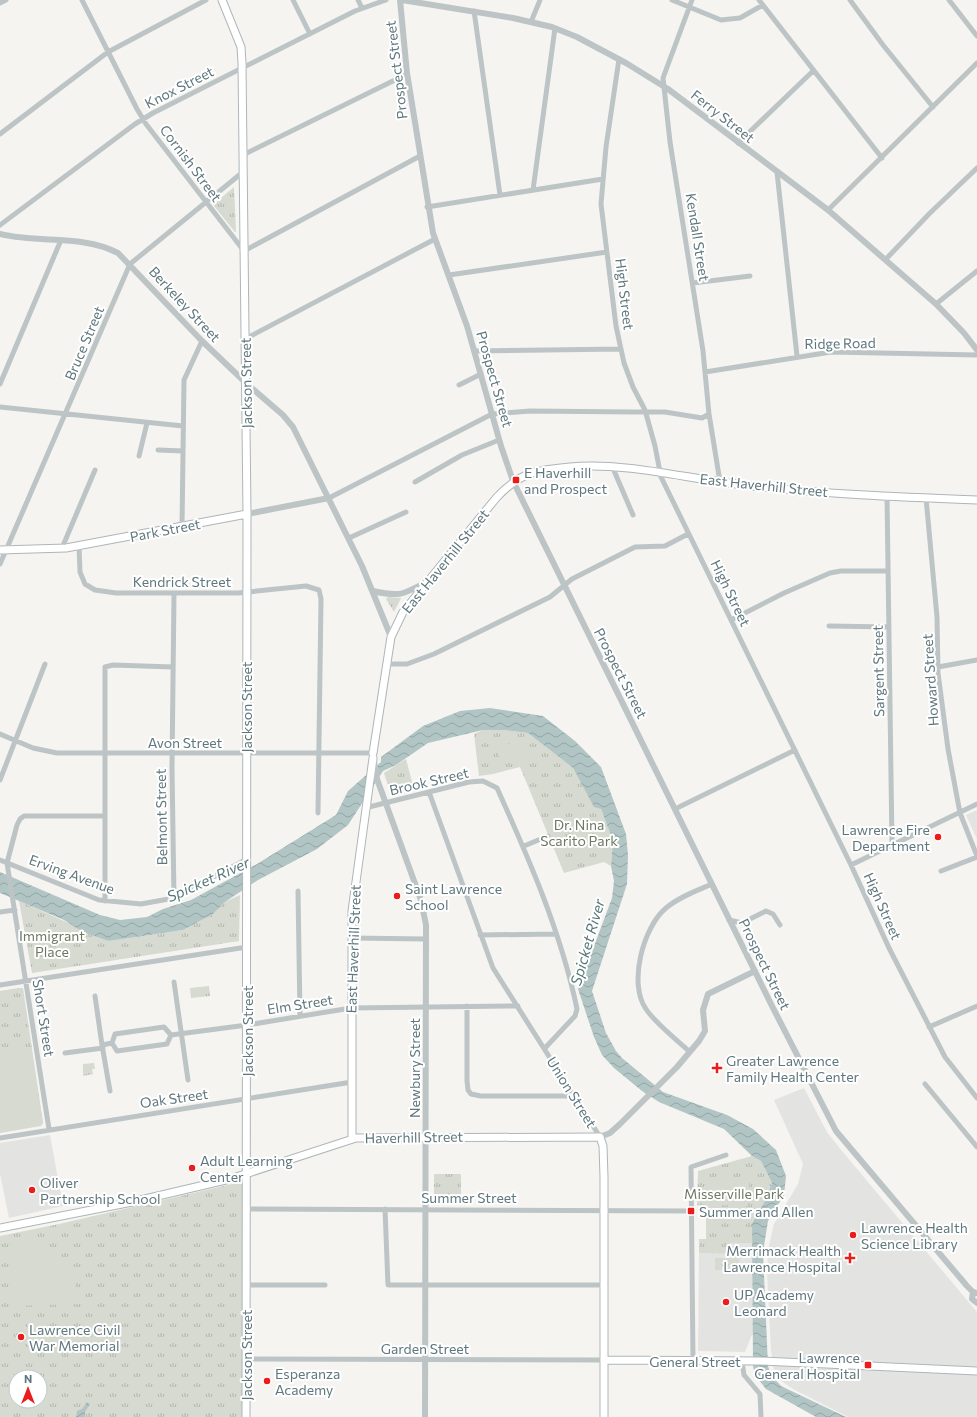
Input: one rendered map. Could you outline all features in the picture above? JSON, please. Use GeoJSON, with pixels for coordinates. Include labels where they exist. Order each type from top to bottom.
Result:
{"type":"FeatureCollection","features":[{"type":"Feature","properties":{"kind":"main road","name":"Jackson Street"},"geometry":{"type":"LineString","coordinates":[[222,0],[241,47],[242,69],[247,514],[246,1417]]}},
{"type":"Feature","properties":{"kind":"main road","name":"East Haverhill Street"},"geometry":{"type":"LineString","coordinates":[[352,1139],[352,902],[391,637],[403,612],[497,497],[513,481],[525,475],[575,467],[612,466],[720,482],[821,493],[977,500]]}},
{"type":"Feature","properties":{"kind":"main road","name":"Park Street"},"geometry":{"type":"LineString","coordinates":[[3,550],[79,546],[247,514]]}},
{"type":"Feature","properties":{"kind":"main road","name":"Haverhill Street"},"geometry":{"type":"LineString","coordinates":[[0,1228],[132,1202],[247,1174],[352,1139],[377,1136],[600,1137]]}},
{"type":"Feature","properties":{"kind":"main road","name":"Union Street"},"geometry":{"type":"LineString","coordinates":[[600,1137],[603,1146],[604,1210],[604,1417]]}},
{"type":"Feature","properties":{"kind":"main road","name":"General Street"},"geometry":{"type":"LineString","coordinates":[[604,1360],[744,1360],[977,1372]]}},
{"type":"Feature","properties":{"kind":"street"},"geometry":{"type":"LineString","coordinates":[[0,3],[6,0]]}},
{"type":"Feature","properties":{"kind":"street","name":"Cornish Street"},"geometry":{"type":"LineString","coordinates":[[82,0],[143,119],[244,251]]}},
{"type":"Feature","properties":{"kind":"street"},"geometry":{"type":"LineString","coordinates":[[0,134],[108,52],[206,0]]}},
{"type":"Feature","properties":{"kind":"street"},"geometry":{"type":"LineString","coordinates":[[293,0],[310,34]]}},
{"type":"Feature","properties":{"kind":"street"},"geometry":{"type":"LineString","coordinates":[[358,0],[362,8]]}},
{"type":"Feature","properties":{"kind":"street","name":"Knox Street"},"geometry":{"type":"LineString","coordinates":[[0,225],[143,119],[362,8],[386,0]]}},
{"type":"Feature","properties":{"kind":"street","name":"Ferry Street"},"geometry":{"type":"LineString","coordinates":[[401,0],[474,11],[555,28],[619,59],[664,86],[828,210],[936,304],[964,333],[977,350]]}},
{"type":"Feature","properties":{"kind":"street","name":"Prospect Street"},"geometry":{"type":"LineString","coordinates":[[401,0],[407,74],[427,207],[435,239],[449,274],[474,351],[499,440],[513,481],[729,920],[836,1132],[900,1209],[975,1292],[972,1298],[977,1303]]}},
{"type":"Feature","properties":{"kind":"street"},"geometry":{"type":"LineString","coordinates":[[531,22],[540,0]]}},
{"type":"Feature","properties":{"kind":"street"},"geometry":{"type":"LineString","coordinates":[[672,0],[721,20],[740,18],[763,5]]}},
{"type":"Feature","properties":{"kind":"street","name":"Kendall Street"},"geometry":{"type":"LineString","coordinates":[[692,0],[663,73],[670,142],[692,283],[705,372],[709,414],[720,482]]}},
{"type":"Feature","properties":{"kind":"street"},"geometry":{"type":"LineString","coordinates":[[759,0],[882,158]]}},
{"type":"Feature","properties":{"kind":"street"},"geometry":{"type":"LineString","coordinates":[[850,0],[883,46],[933,107]]}},
{"type":"Feature","properties":{"kind":"street"},"geometry":{"type":"LineString","coordinates":[[950,0],[977,36]]}},
{"type":"Feature","properties":{"kind":"street"},"geometry":{"type":"LineString","coordinates":[[474,11],[500,196]]}},
{"type":"Feature","properties":{"kind":"street"},"geometry":{"type":"LineString","coordinates":[[533,190],[555,28]]}},
{"type":"Feature","properties":{"kind":"street","name":"High Street"},"geometry":{"type":"LineString","coordinates":[[619,59],[602,179],[602,204],[616,326],[621,349],[633,387],[646,412],[655,446],[660,477],[795,750],[851,865],[889,948],[929,1027],[949,1063],[977,1098]]}},
{"type":"Feature","properties":{"kind":"street"},"geometry":{"type":"LineString","coordinates":[[828,210],[977,63]]}},
{"type":"Feature","properties":{"kind":"street"},"geometry":{"type":"LineString","coordinates":[[738,143],[813,71]]}},
{"type":"Feature","properties":{"kind":"street"},"geometry":{"type":"LineString","coordinates":[[243,155],[407,74]]}},
{"type":"Feature","properties":{"kind":"street"},"geometry":{"type":"LineString","coordinates":[[244,251],[420,156]]}},
{"type":"Feature","properties":{"kind":"street"},"geometry":{"type":"LineString","coordinates":[[886,259],[930,212],[977,168]]}},
{"type":"Feature","properties":{"kind":"street","name":"Bruce Street"},"geometry":{"type":"LineString","coordinates":[[0,564],[3,550],[66,414],[130,264],[243,172]]}},
{"type":"Feature","properties":{"kind":"street"},"geometry":{"type":"LineString","coordinates":[[777,172],[797,356]]}},
{"type":"Feature","properties":{"kind":"street"},"geometry":{"type":"LineString","coordinates":[[427,207],[602,179]]}},
{"type":"Feature","properties":{"kind":"street","name":"Berkeley Street"},"geometry":{"type":"LineString","coordinates":[[0,234],[14,237],[79,241],[104,247],[118,253],[202,340],[246,383],[283,415],[293,427],[349,538],[373,591],[391,637]]}},
{"type":"Feature","properties":{"kind":"street"},"geometry":{"type":"LineString","coordinates":[[245,339],[435,239]]}},
{"type":"Feature","properties":{"kind":"street"},"geometry":{"type":"LineString","coordinates":[[0,384],[61,240]]}},
{"type":"Feature","properties":{"kind":"street"},"geometry":{"type":"LineString","coordinates":[[449,274],[608,252]]}},
{"type":"Feature","properties":{"kind":"street"},"geometry":{"type":"LineString","coordinates":[[936,304],[977,272]]}},
{"type":"Feature","properties":{"kind":"street"},"geometry":{"type":"LineString","coordinates":[[692,283],[750,276]]}},
{"type":"Feature","properties":{"kind":"street"},"geometry":{"type":"LineString","coordinates":[[182,526],[184,380],[202,340]]}},
{"type":"Feature","properties":{"kind":"street"},"geometry":{"type":"LineString","coordinates":[[474,351],[621,349]]}},
{"type":"Feature","properties":{"kind":"street","name":"Ridge Road"},"geometry":{"type":"LineString","coordinates":[[705,372],[797,356],[831,352],[977,355]]}},
{"type":"Feature","properties":{"kind":"street"},"geometry":{"type":"LineString","coordinates":[[459,385],[481,374]]}},
{"type":"Feature","properties":{"kind":"street"},"geometry":{"type":"LineString","coordinates":[[0,407],[183,426]]}},
{"type":"Feature","properties":{"kind":"street"},"geometry":{"type":"LineString","coordinates":[[329,498],[422,448],[492,414],[537,411],[665,412],[702,418],[709,414]]}},
{"type":"Feature","properties":{"kind":"street"},"geometry":{"type":"LineString","coordinates":[[139,456],[147,423]]}},
{"type":"Feature","properties":{"kind":"street"},"geometry":{"type":"LineString","coordinates":[[415,482],[462,455],[499,440]]}},
{"type":"Feature","properties":{"kind":"street"},"geometry":{"type":"LineString","coordinates":[[158,450],[183,451]]}},
{"type":"Feature","properties":{"kind":"street"},"geometry":{"type":"LineString","coordinates":[[612,466],[633,515]]}},
{"type":"Feature","properties":{"kind":"street"},"geometry":{"type":"LineString","coordinates":[[62,548],[95,470]]}},
{"type":"Feature","properties":{"kind":"street","name":"Sargent Street"},"geometry":{"type":"LineString","coordinates":[[887,496],[892,845]]}},
{"type":"Feature","properties":{"kind":"street","name":"Park Street"},"geometry":{"type":"LineString","coordinates":[[247,514],[329,498]]}},
{"type":"Feature","properties":{"kind":"street","name":"Howard Street"},"geometry":{"type":"LineString","coordinates":[[926,498],[937,617],[938,667],[948,749],[960,812],[977,856]]}},
{"type":"Feature","properties":{"kind":"street"},"geometry":{"type":"LineString","coordinates":[[349,538],[406,512]]}},
{"type":"Feature","properties":{"kind":"street"},"geometry":{"type":"LineString","coordinates":[[387,664],[407,664],[434,654],[550,597],[572,579],[635,547],[645,545],[662,546],[688,534]]}},
{"type":"Feature","properties":{"kind":"street","name":"Kendrick Street"},"geometry":{"type":"LineString","coordinates":[[79,546],[80,572],[85,584],[95,590],[116,593],[246,592],[306,586],[319,590],[321,599],[319,753]]}},
{"type":"Feature","properties":{"kind":"street"},"geometry":{"type":"LineString","coordinates":[[730,620],[784,593],[830,573],[841,571],[888,571]]}},
{"type":"Feature","properties":{"kind":"street"},"geometry":{"type":"LineString","coordinates":[[373,591],[387,594],[406,593],[426,582]]}},
{"type":"Feature","properties":{"kind":"street","name":"Belmont Street"},"geometry":{"type":"LineString","coordinates":[[174,593],[172,754],[174,898]]}},
{"type":"Feature","properties":{"kind":"street"},"geometry":{"type":"LineString","coordinates":[[829,626],[889,627]]}},
{"type":"Feature","properties":{"kind":"street"},"geometry":{"type":"LineString","coordinates":[[938,667],[977,660]]}},
{"type":"Feature","properties":{"kind":"street"},"geometry":{"type":"LineString","coordinates":[[0,780],[44,664]]}},
{"type":"Feature","properties":{"kind":"street"},"geometry":{"type":"LineString","coordinates":[[105,900],[105,667],[113,665],[173,667]]}},
{"type":"Feature","properties":{"kind":"street","name":"Avon Street"},"geometry":{"type":"LineString","coordinates":[[0,734],[33,748],[57,753],[319,753],[373,756]]}},
{"type":"Feature","properties":{"kind":"street"},"geometry":{"type":"LineString","coordinates":[[675,809],[795,750]]}},
{"type":"Feature","properties":{"kind":"street"},"geometry":{"type":"LineString","coordinates":[[318,813],[319,753]]}},
{"type":"Feature","properties":{"kind":"street","name":"Newbury Street"},"geometry":{"type":"LineString","coordinates":[[373,756],[377,779],[422,900],[426,916],[425,1417]]}},
{"type":"Feature","properties":{"kind":"street","name":"Brook Street"},"geometry":{"type":"LineString","coordinates":[[366,805],[469,782],[483,781],[490,783],[497,788],[534,870],[556,934],[577,1009],[576,1016],[545,1048]]}},
{"type":"Feature","properties":{"kind":"street","name":"Union Street"},"geometry":{"type":"LineString","coordinates":[[428,792],[493,968],[600,1137]]}},
{"type":"Feature","properties":{"kind":"street"},"geometry":{"type":"LineString","coordinates":[[851,865],[977,804]]}},
{"type":"Feature","properties":{"kind":"street"},"geometry":{"type":"LineString","coordinates":[[7,863],[17,825],[20,819],[24,816],[104,816]]}},
{"type":"Feature","properties":{"kind":"street"},"geometry":{"type":"LineString","coordinates":[[524,846],[548,836]]}},
{"type":"Feature","properties":{"kind":"street"},"geometry":{"type":"LineString","coordinates":[[941,871],[977,856]]}},
{"type":"Feature","properties":{"kind":"street","name":"Erving Avenue"},"geometry":{"type":"LineString","coordinates":[[0,860],[105,900],[141,904],[174,898],[246,862]]}},
{"type":"Feature","properties":{"kind":"street","name":"Short Street"},"geometry":{"type":"LineString","coordinates":[[7,863],[49,1129]]}},
{"type":"Feature","properties":{"kind":"street"},"geometry":{"type":"LineString","coordinates":[[690,1052],[646,1010],[640,997],[638,969],[654,921],[666,908],[682,898],[712,884]]}},
{"type":"Feature","properties":{"kind":"street"},"geometry":{"type":"LineString","coordinates":[[298,891],[300,1016]]}},
{"type":"Feature","properties":{"kind":"street"},"geometry":{"type":"LineString","coordinates":[[0,912],[15,910]]}},
{"type":"Feature","properties":{"kind":"street"},"geometry":{"type":"LineString","coordinates":[[729,920],[742,923],[766,911],[773,914],[780,925]]}},
{"type":"Feature","properties":{"kind":"street"},"geometry":{"type":"LineString","coordinates":[[480,935],[556,934]]}},
{"type":"Feature","properties":{"kind":"street"},"geometry":{"type":"LineString","coordinates":[[351,938],[426,939]]}},
{"type":"Feature","properties":{"kind":"street"},"geometry":{"type":"LineString","coordinates":[[0,985],[247,947]]}},
{"type":"Feature","properties":{"kind":"street"},"geometry":{"type":"LineString","coordinates":[[600,1137],[610,1133],[646,1098],[699,1042],[705,1031],[703,1010],[708,994],[755,971]]}},
{"type":"Feature","properties":{"kind":"street"},"geometry":{"type":"LineString","coordinates":[[174,982],[188,1080]]}},
{"type":"Feature","properties":{"kind":"street"},"geometry":{"type":"LineString","coordinates":[[95,996],[110,1091]]}},
{"type":"Feature","properties":{"kind":"street"},"geometry":{"type":"LineString","coordinates":[[467,1006],[467,1081],[468,1090],[471,1094],[481,1096],[575,1096]]}},
{"type":"Feature","properties":{"kind":"street","name":"Elm Street"},"geometry":{"type":"LineString","coordinates":[[171,1035],[247,1025],[351,1008],[518,1006]]}},
{"type":"Feature","properties":{"kind":"street"},"geometry":{"type":"LineString","coordinates":[[929,1027],[977,1006]]}},
{"type":"Feature","properties":{"kind":"street"},"geometry":{"type":"LineString","coordinates":[[164,1027],[171,1035],[167,1044],[117,1051],[112,1043],[115,1034],[164,1027]]}},
{"type":"Feature","properties":{"kind":"street"},"geometry":{"type":"LineString","coordinates":[[65,1053],[112,1043]]}},
{"type":"Feature","properties":{"kind":"street","name":"Oak Street"},"geometry":{"type":"LineString","coordinates":[[0,1138],[352,1082]]}},
{"type":"Feature","properties":{"kind":"street"},"geometry":{"type":"LineString","coordinates":[[925,1084],[977,1147]]}},
{"type":"Feature","properties":{"kind":"street"},"geometry":{"type":"LineString","coordinates":[[694,1360],[691,1167],[726,1155]]}},
{"type":"Feature","properties":{"kind":"street","name":"Summer Street"},"geometry":{"type":"LineString","coordinates":[[246,1209],[604,1210],[691,1212]]}},
{"type":"Feature","properties":{"kind":"street"},"geometry":{"type":"LineString","coordinates":[[385,1209],[388,1285],[604,1285]]}},
{"type":"Feature","properties":{"kind":"street"},"geometry":{"type":"LineString","coordinates":[[246,1285],[325,1285]]}},
{"type":"Feature","properties":{"kind":"street","name":"Garden Street"},"geometry":{"type":"LineString","coordinates":[[246,1359],[604,1360]]}},
{"type":"Feature","properties":{"kind":"street"},"geometry":{"type":"LineString","coordinates":[[744,1360],[744,1375],[760,1394],[762,1417]]}},
{"type":"Feature","properties":{"kind":"shaded area"},"geometry":{"type":"Polygon","coordinates":[[[977,810],[977,839],[966,815],[977,810]]]}},
{"type":"Feature","properties":{"kind":"shaded area","name":"Merrimack Health Lawrence Hospital"},"geometry":{"type":"Polygon","coordinates":[[[804,1088],[827,1132],[977,1312],[977,1417],[848,1417],[793,1389],[777,1378],[774,1371],[771,1350],[767,1273],[768,1250],[774,1224],[798,1184],[803,1164],[774,1100],[804,1088]]]}},
{"type":"Feature","properties":{"kind":"shaded area","name":"Oliver Partnership School"},"geometry":{"type":"Polygon","coordinates":[[[50,1135],[63,1206],[9,1218],[0,1174],[0,1143],[50,1135]]]}},
{"type":"Feature","properties":{"kind":"shaded area","name":"UP Academy Leonard"},"geometry":{"type":"Polygon","coordinates":[[[729,1243],[753,1243],[753,1332],[745,1352],[698,1351],[699,1253],[729,1254],[729,1243]]]}},
{"type":"Feature","properties":{"kind":"green space"},"geometry":{"type":"Polygon","coordinates":[[[234,187],[236,232],[214,206],[215,203],[234,187]]]}},
{"type":"Feature","properties":{"kind":"green space"},"geometry":{"type":"Polygon","coordinates":[[[388,597],[401,598],[394,612],[386,599],[388,597]]]}},
{"type":"Feature","properties":{"kind":"green space","name":"Dr. Nina Scarito Park"},"geometry":{"type":"Polygon","coordinates":[[[483,730],[503,730],[528,733],[573,768],[594,806],[601,809],[613,841],[611,866],[604,862],[564,873],[520,767],[479,776],[474,734],[483,730]]]}},
{"type":"Feature","properties":{"kind":"green space"},"geometry":{"type":"Polygon","coordinates":[[[524,742],[526,760],[500,763],[498,745],[524,742]]]}},
{"type":"Feature","properties":{"kind":"green space"},"geometry":{"type":"Polygon","coordinates":[[[406,759],[414,789],[391,795],[384,773],[406,759]]]}},
{"type":"Feature","properties":{"kind":"green space","name":"Immigrant Place"},"geometry":{"type":"Polygon","coordinates":[[[240,895],[239,941],[32,973],[19,901],[109,941],[183,930],[213,914],[225,902],[240,895]]]}},
{"type":"Feature","properties":{"kind":"green space"},"geometry":{"type":"Polygon","coordinates":[[[209,986],[210,996],[191,998],[190,988],[209,986]]]}},
{"type":"Feature","properties":{"kind":"green space"},"geometry":{"type":"Polygon","coordinates":[[[23,988],[43,1123],[0,1133],[0,991],[23,988]]]}},
{"type":"Feature","properties":{"kind":"green space"},"geometry":{"type":"Polygon","coordinates":[[[31,1047],[43,1123],[41,1126],[0,1133],[0,1053],[31,1047]]]}},
{"type":"Feature","properties":{"kind":"green space"},"geometry":{"type":"Polygon","coordinates":[[[94,1063],[95,1069],[92,1069],[93,1074],[83,1076],[83,1064],[94,1063]]]}},
{"type":"Feature","properties":{"kind":"green space","name":"Misserville Park"},"geometry":{"type":"Polygon","coordinates":[[[752,1156],[761,1161],[772,1183],[766,1199],[752,1222],[753,1243],[730,1243],[729,1254],[699,1253],[699,1239],[706,1239],[706,1206],[697,1205],[698,1171],[752,1156]]]}},
{"type":"Feature","properties":{"kind":"green space"},"geometry":{"type":"Polygon","coordinates":[[[434,1174],[461,1174],[461,1202],[434,1202],[434,1174]]]}},
{"type":"Feature","properties":{"kind":"green space"},"geometry":{"type":"Polygon","coordinates":[[[245,1181],[242,1417],[0,1417],[0,1236],[59,1224],[245,1181]]]}},
{"type":"Feature","properties":{"kind":"green space"},"geometry":{"type":"Polygon","coordinates":[[[716,1182],[749,1182],[748,1206],[715,1205],[716,1182]]]}},
{"type":"Feature","properties":{"kind":"green space"},"geometry":{"type":"Polygon","coordinates":[[[732,1209],[746,1209],[746,1234],[731,1234],[732,1209]]]}},
{"type":"Feature","properties":{"kind":"green space"},"geometry":{"type":"Polygon","coordinates":[[[18,1239],[44,1246],[54,1251],[62,1259],[73,1278],[78,1304],[12,1306],[11,1240],[18,1239]]]}},
{"type":"Feature","properties":{"kind":"green space"},"geometry":{"type":"Polygon","coordinates":[[[731,1246],[740,1246],[739,1270],[715,1270],[715,1258],[731,1258],[731,1246]]]}},
{"type":"Feature","properties":{"kind":"water"},"geometry":{"type":"Polygon","coordinates":[[[490,708],[543,716],[575,741],[601,767],[626,834],[628,855],[627,884],[592,991],[606,1033],[616,1051],[622,1058],[663,1092],[727,1115],[753,1129],[776,1150],[786,1176],[784,1195],[768,1221],[763,1252],[768,1366],[771,1375],[781,1386],[846,1417],[816,1417],[766,1389],[755,1375],[753,1366],[752,1223],[766,1199],[772,1183],[761,1161],[752,1156],[724,1129],[659,1102],[642,1091],[614,1068],[602,1055],[594,1037],[578,989],[612,898],[614,881],[611,866],[613,841],[601,809],[594,807],[573,768],[528,733],[503,730],[483,730],[428,743],[396,765],[383,771],[348,825],[317,849],[258,880],[225,902],[213,914],[183,930],[109,941],[83,932],[64,920],[0,893],[0,872],[100,915],[120,920],[147,917],[163,909],[191,900],[257,864],[336,815],[348,791],[381,762],[381,757],[423,726],[460,711],[490,708]]]}},
{"type":"Feature","properties":{"kind":"water"},"geometry":{"type":"Polygon","coordinates":[[[87,1402],[90,1404],[85,1412],[85,1417],[76,1417],[77,1411],[82,1409],[87,1402]]]}},
{"type":"Feature","properties":{"kind":"place","name":"E Haverhill and Prospect"},"geometry":{"type":"Point","coordinates":[516,480]}},
{"type":"Feature","properties":{"kind":"place","name":"Lawrence Fire Department"},"geometry":{"type":"Point","coordinates":[938,837]}},
{"type":"Feature","properties":{"kind":"place","name":"Saint Lawrence School"},"geometry":{"type":"Point","coordinates":[397,896]}},
{"type":"Feature","properties":{"kind":"place","name":"Greater Lawrence Family Health Center"},"geometry":{"type":"Point","coordinates":[717,1068]}},
{"type":"Feature","properties":{"kind":"place","name":"Adult Learning Center"},"geometry":{"type":"Point","coordinates":[192,1168]}},
{"type":"Feature","properties":{"kind":"place","name":"Oliver Partnership School"},"geometry":{"type":"Point","coordinates":[32,1190]}},
{"type":"Feature","properties":{"kind":"place","name":"Summer and Allen"},"geometry":{"type":"Point","coordinates":[691,1211]}},
{"type":"Feature","properties":{"kind":"place","name":"Lawrence Health Science Library"},"geometry":{"type":"Point","coordinates":[853,1235]}},
{"type":"Feature","properties":{"kind":"place","name":"Merrimack Health Lawrence Hospital"},"geometry":{"type":"Point","coordinates":[850,1258]}},
{"type":"Feature","properties":{"kind":"place","name":"UP Academy Leonard"},"geometry":{"type":"Point","coordinates":[726,1302]}},
{"type":"Feature","properties":{"kind":"place","name":"Lawrence Civil War Memorial"},"geometry":{"type":"Point","coordinates":[21,1337]}},
{"type":"Feature","properties":{"kind":"place","name":"Lawrence General Hospital"},"geometry":{"type":"Point","coordinates":[868,1365]}},
{"type":"Feature","properties":{"kind":"place","name":"Esperanza Academy"},"geometry":{"type":"Point","coordinates":[267,1381]}},
{"type":"Feature","properties":{"kind":"water label","name":"Spicket River"},"geometry":{"type":"Point","coordinates":[208,879]}},
{"type":"Feature","properties":{"kind":"water label","name":"Spicket River"},"geometry":{"type":"Point","coordinates":[587,942]}}]}
